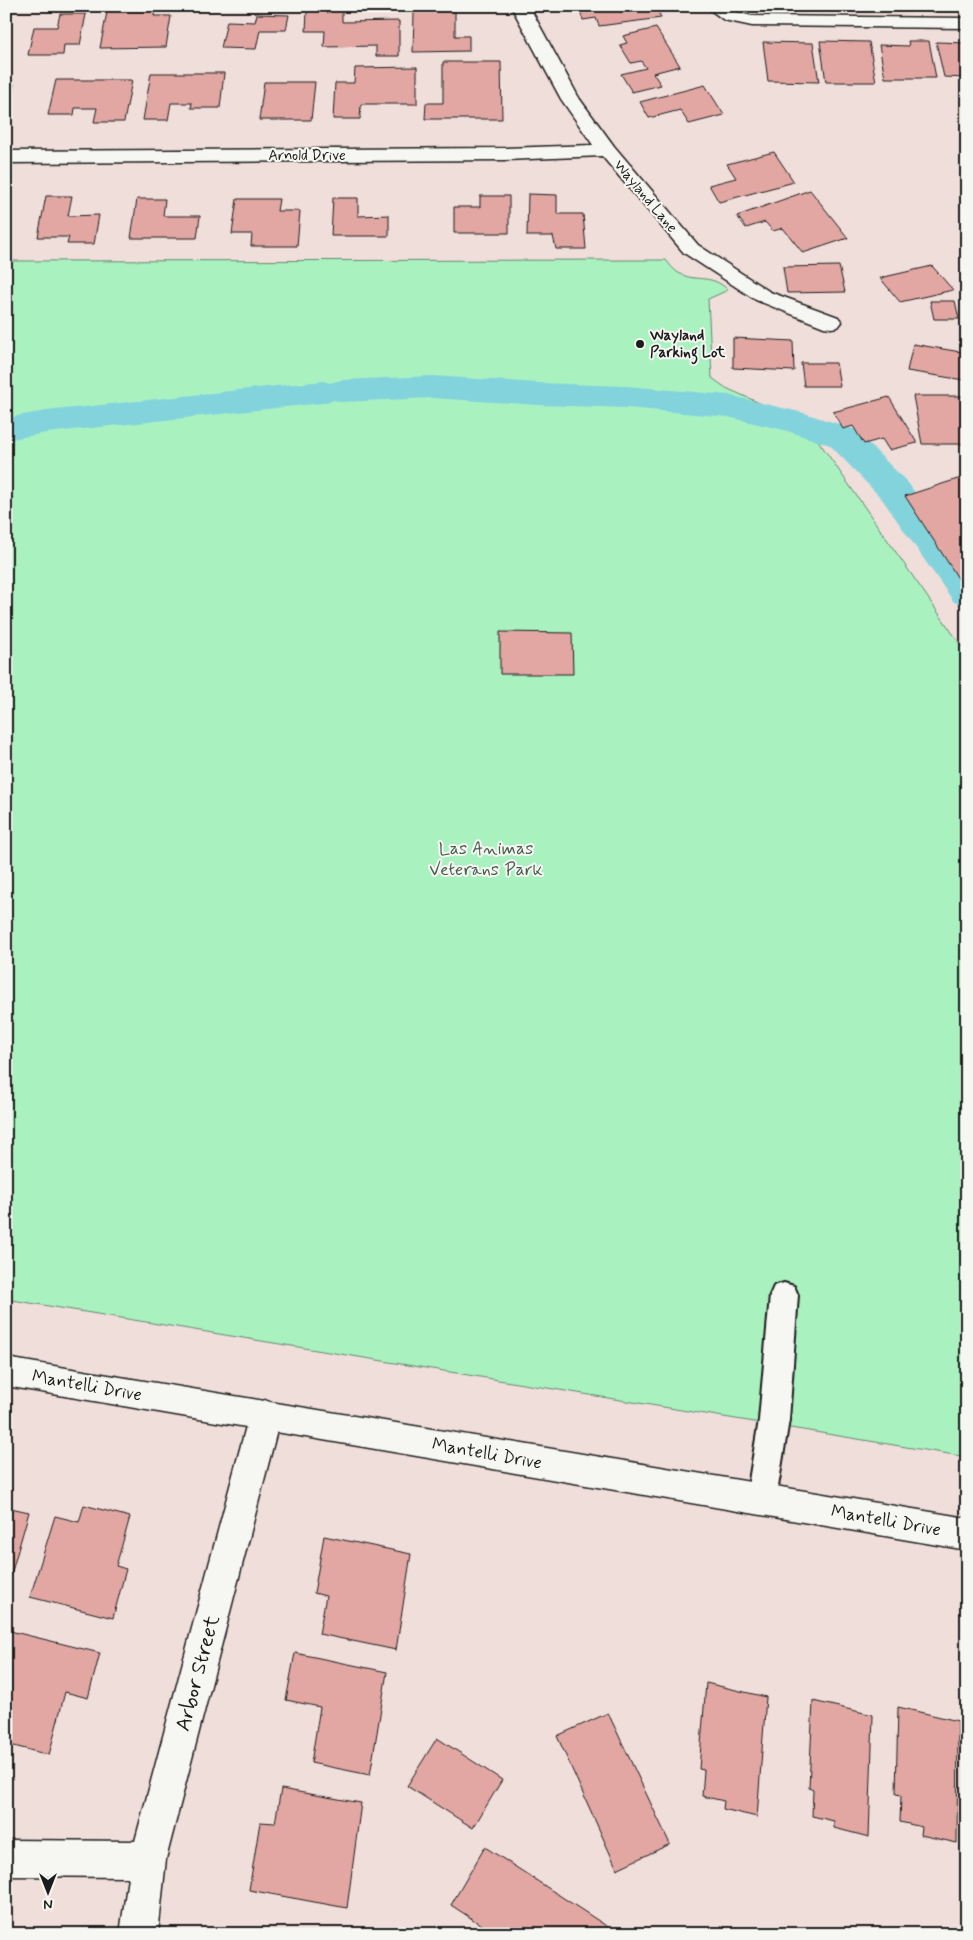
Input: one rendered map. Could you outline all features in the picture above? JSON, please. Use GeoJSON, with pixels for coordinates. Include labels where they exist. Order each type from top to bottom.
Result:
{"type":"FeatureCollection","features":[{"type":"Feature","properties":{"kind":"street","name":"Wayland Lane"},"geometry":{"type":"LineString","coordinates":[[520,6],[570,99],[607,150],[691,249],[763,296],[831,322]]}},
{"type":"Feature","properties":{"kind":"street"},"geometry":{"type":"LineString","coordinates":[[717,9],[742,19],[763,22],[967,24]]}},
{"type":"Feature","properties":{"kind":"street","name":"Arnold Drive"},"geometry":{"type":"LineString","coordinates":[[6,157],[496,154],[607,150]]}},
{"type":"Feature","properties":{"kind":"street","name":"Mantelli Drive"},"geometry":{"type":"LineString","coordinates":[[6,1372],[967,1534]]}},
{"type":"Feature","properties":{"kind":"street","name":"Arbor Street"},"geometry":{"type":"LineString","coordinates":[[139,1934],[148,1859],[265,1415]]}},
{"type":"Feature","properties":{"kind":"street"},"geometry":{"type":"LineString","coordinates":[[6,1858],[148,1859]]}},
{"type":"Feature","properties":{"kind":"lane"},"geometry":{"type":"LineString","coordinates":[[761,1499],[774,1420],[784,1295]]}},
{"type":"Feature","properties":{"kind":"green space","name":"Las Animas Veterans Park"},"geometry":{"type":"Polygon","coordinates":[[[666,260],[676,271],[684,275],[715,281],[728,290],[708,299],[712,378],[726,388],[782,413],[817,439],[967,654],[967,1457],[6,1299],[6,261],[666,260]]]}},
{"type":"Feature","properties":{"kind":"building"},"geometry":{"type":"Polygon","coordinates":[[[578,6],[656,6],[661,18],[599,26],[596,18],[583,20],[578,6]]]}},
{"type":"Feature","properties":{"kind":"building"},"geometry":{"type":"Polygon","coordinates":[[[108,7],[155,7],[154,16],[171,16],[166,47],[100,48],[108,7]]]}},
{"type":"Feature","properties":{"kind":"building"},"geometry":{"type":"Polygon","coordinates":[[[307,11],[342,11],[342,22],[399,21],[399,56],[376,56],[376,46],[324,47],[325,31],[306,31],[307,11]]]}},
{"type":"Feature","properties":{"kind":"building"},"geometry":{"type":"Polygon","coordinates":[[[455,11],[455,36],[469,36],[469,51],[413,52],[414,12],[455,11]]]}},
{"type":"Feature","properties":{"kind":"building"},"geometry":{"type":"Polygon","coordinates":[[[60,14],[86,14],[80,45],[64,45],[63,55],[28,55],[34,27],[57,27],[60,14]]]}},
{"type":"Feature","properties":{"kind":"building"},"geometry":{"type":"Polygon","coordinates":[[[257,14],[289,15],[286,30],[260,30],[256,49],[221,48],[227,21],[255,22],[257,14]]]}},
{"type":"Feature","properties":{"kind":"building"},"geometry":{"type":"Polygon","coordinates":[[[656,28],[680,66],[653,73],[661,85],[632,92],[621,74],[646,68],[641,61],[631,63],[620,45],[627,43],[623,36],[656,28]]]}},
{"type":"Feature","properties":{"kind":"building"},"geometry":{"type":"Polygon","coordinates":[[[820,41],[869,42],[876,82],[826,82],[820,41]]]}},
{"type":"Feature","properties":{"kind":"building"},"geometry":{"type":"Polygon","coordinates":[[[908,41],[929,41],[936,78],[885,78],[879,45],[909,46],[908,41]]]}},
{"type":"Feature","properties":{"kind":"building"},"geometry":{"type":"Polygon","coordinates":[[[763,42],[813,43],[819,82],[768,81],[763,42]]]}},
{"type":"Feature","properties":{"kind":"building"},"geometry":{"type":"Polygon","coordinates":[[[936,42],[967,43],[967,78],[944,77],[936,42]]]}},
{"type":"Feature","properties":{"kind":"building"},"geometry":{"type":"Polygon","coordinates":[[[443,62],[501,62],[502,119],[425,119],[426,103],[443,103],[443,62]]]}},
{"type":"Feature","properties":{"kind":"building"},"geometry":{"type":"Polygon","coordinates":[[[417,67],[417,104],[361,104],[360,119],[333,119],[335,83],[354,83],[355,68],[417,67]]]}},
{"type":"Feature","properties":{"kind":"building"},"geometry":{"type":"Polygon","coordinates":[[[151,73],[224,73],[220,108],[191,108],[192,103],[171,103],[168,120],[143,120],[151,73]]]}},
{"type":"Feature","properties":{"kind":"building"},"geometry":{"type":"Polygon","coordinates":[[[56,80],[132,80],[124,122],[94,122],[97,108],[75,108],[74,115],[48,115],[56,80]]]}},
{"type":"Feature","properties":{"kind":"building"},"geometry":{"type":"Polygon","coordinates":[[[264,82],[315,82],[311,120],[259,120],[264,82]]]}},
{"type":"Feature","properties":{"kind":"building"},"geometry":{"type":"Polygon","coordinates":[[[6,84],[14,84],[10,104],[6,104],[6,84]]]}},
{"type":"Feature","properties":{"kind":"building"},"geometry":{"type":"Polygon","coordinates":[[[705,85],[724,115],[689,124],[680,110],[649,118],[640,102],[705,85]]]}},
{"type":"Feature","properties":{"kind":"building"},"geometry":{"type":"Polygon","coordinates":[[[774,152],[794,182],[719,202],[709,185],[736,178],[727,164],[774,152]]]}},
{"type":"Feature","properties":{"kind":"building"},"geometry":{"type":"Polygon","coordinates":[[[810,190],[848,238],[803,253],[783,228],[773,231],[765,222],[746,228],[737,216],[810,190]]]}},
{"type":"Feature","properties":{"kind":"building"},"geometry":{"type":"Polygon","coordinates":[[[528,194],[557,195],[557,214],[583,214],[586,249],[556,249],[553,236],[527,236],[528,194]]]}},
{"type":"Feature","properties":{"kind":"building"},"geometry":{"type":"Polygon","coordinates":[[[46,196],[72,196],[68,216],[99,215],[94,244],[67,244],[69,237],[38,237],[46,196]]]}},
{"type":"Feature","properties":{"kind":"building"},"geometry":{"type":"Polygon","coordinates":[[[480,196],[509,196],[509,233],[454,233],[454,207],[480,207],[480,196]]]}},
{"type":"Feature","properties":{"kind":"building"},"geometry":{"type":"Polygon","coordinates":[[[333,198],[358,198],[358,216],[389,215],[389,236],[331,236],[333,198]]]}},
{"type":"Feature","properties":{"kind":"building"},"geometry":{"type":"Polygon","coordinates":[[[137,199],[165,199],[163,216],[200,216],[197,238],[131,238],[137,199]]]}},
{"type":"Feature","properties":{"kind":"building"},"geometry":{"type":"Polygon","coordinates":[[[237,199],[279,199],[277,211],[300,211],[297,246],[251,246],[252,234],[232,234],[237,199]]]}},
{"type":"Feature","properties":{"kind":"building"},"geometry":{"type":"Polygon","coordinates":[[[839,266],[845,292],[787,293],[783,267],[839,266]]]}},
{"type":"Feature","properties":{"kind":"building"},"geometry":{"type":"Polygon","coordinates":[[[932,266],[953,290],[900,302],[880,278],[932,266]]]}},
{"type":"Feature","properties":{"kind":"building"},"geometry":{"type":"Polygon","coordinates":[[[930,301],[955,301],[959,319],[934,319],[930,301]]]}},
{"type":"Feature","properties":{"kind":"building"},"geometry":{"type":"Polygon","coordinates":[[[733,338],[793,341],[794,371],[733,368],[733,338]]]}},
{"type":"Feature","properties":{"kind":"building"},"geometry":{"type":"Polygon","coordinates":[[[913,344],[967,353],[964,380],[907,371],[913,344]]]}},
{"type":"Feature","properties":{"kind":"building"},"geometry":{"type":"Polygon","coordinates":[[[801,363],[836,363],[840,386],[804,386],[801,363]]]}},
{"type":"Feature","properties":{"kind":"building"},"geometry":{"type":"Polygon","coordinates":[[[913,396],[967,396],[967,444],[922,444],[913,396]]]}},
{"type":"Feature","properties":{"kind":"building"},"geometry":{"type":"Polygon","coordinates":[[[889,397],[917,443],[889,450],[882,439],[864,444],[853,426],[843,429],[833,412],[889,397]]]}},
{"type":"Feature","properties":{"kind":"building"},"geometry":{"type":"Polygon","coordinates":[[[967,476],[967,524],[964,525],[967,529],[967,592],[905,496],[967,476]]]}},
{"type":"Feature","properties":{"kind":"building"},"geometry":{"type":"Polygon","coordinates":[[[500,632],[572,633],[573,674],[500,674],[500,632]]]}},
{"type":"Feature","properties":{"kind":"building"},"geometry":{"type":"Polygon","coordinates":[[[84,1505],[130,1517],[116,1566],[126,1569],[113,1618],[30,1597],[55,1516],[79,1522],[84,1505]]]}},
{"type":"Feature","properties":{"kind":"building"},"geometry":{"type":"Polygon","coordinates":[[[6,1507],[29,1512],[6,1592],[6,1507]]]}},
{"type":"Feature","properties":{"kind":"building"},"geometry":{"type":"Polygon","coordinates":[[[324,1536],[411,1554],[396,1650],[319,1634],[326,1596],[314,1593],[324,1536]]]}},
{"type":"Feature","properties":{"kind":"building"},"geometry":{"type":"Polygon","coordinates":[[[10,1631],[100,1653],[88,1698],[65,1692],[49,1755],[6,1744],[6,1643],[10,1631]]]}},
{"type":"Feature","properties":{"kind":"building"},"geometry":{"type":"Polygon","coordinates":[[[295,1653],[387,1672],[370,1775],[311,1763],[320,1707],[286,1700],[295,1653]]]}},
{"type":"Feature","properties":{"kind":"building"},"geometry":{"type":"Polygon","coordinates":[[[706,1683],[766,1697],[757,1817],[723,1809],[724,1801],[702,1796],[704,1770],[699,1769],[706,1683]]]}},
{"type":"Feature","properties":{"kind":"building"},"geometry":{"type":"Polygon","coordinates":[[[813,1701],[873,1715],[869,1837],[834,1828],[834,1821],[812,1816],[813,1790],[809,1788],[813,1701]]]}},
{"type":"Feature","properties":{"kind":"building"},"geometry":{"type":"Polygon","coordinates":[[[898,1707],[958,1721],[957,1843],[921,1835],[922,1827],[900,1822],[901,1795],[896,1794],[898,1707]]]}},
{"type":"Feature","properties":{"kind":"building"},"geometry":{"type":"Polygon","coordinates":[[[608,1713],[670,1844],[617,1869],[557,1736],[608,1713]]]}},
{"type":"Feature","properties":{"kind":"building"},"geometry":{"type":"Polygon","coordinates":[[[437,1738],[502,1780],[473,1828],[407,1786],[437,1738]]]}},
{"type":"Feature","properties":{"kind":"building"},"geometry":{"type":"Polygon","coordinates":[[[281,1789],[361,1803],[347,1908],[249,1890],[260,1822],[275,1823],[281,1789]]]}},
{"type":"Feature","properties":{"kind":"building"},"geometry":{"type":"Polygon","coordinates":[[[485,1847],[608,1927],[605,1934],[495,1934],[451,1905],[485,1847]]]}},
{"type":"Feature","properties":{"kind":"waterway"},"geometry":{"type":"LineString","coordinates":[[341,391],[432,387],[538,394],[627,397],[728,406],[792,421],[842,437],[895,491],[967,593]]}},
{"type":"Feature","properties":{"kind":"waterway"},"geometry":{"type":"LineString","coordinates":[[6,429],[46,422],[323,392]]}},
{"type":"Feature","properties":{"kind":"place","name":"Wayland Parking Lot"},"geometry":{"type":"Point","coordinates":[640,344]}}]}
